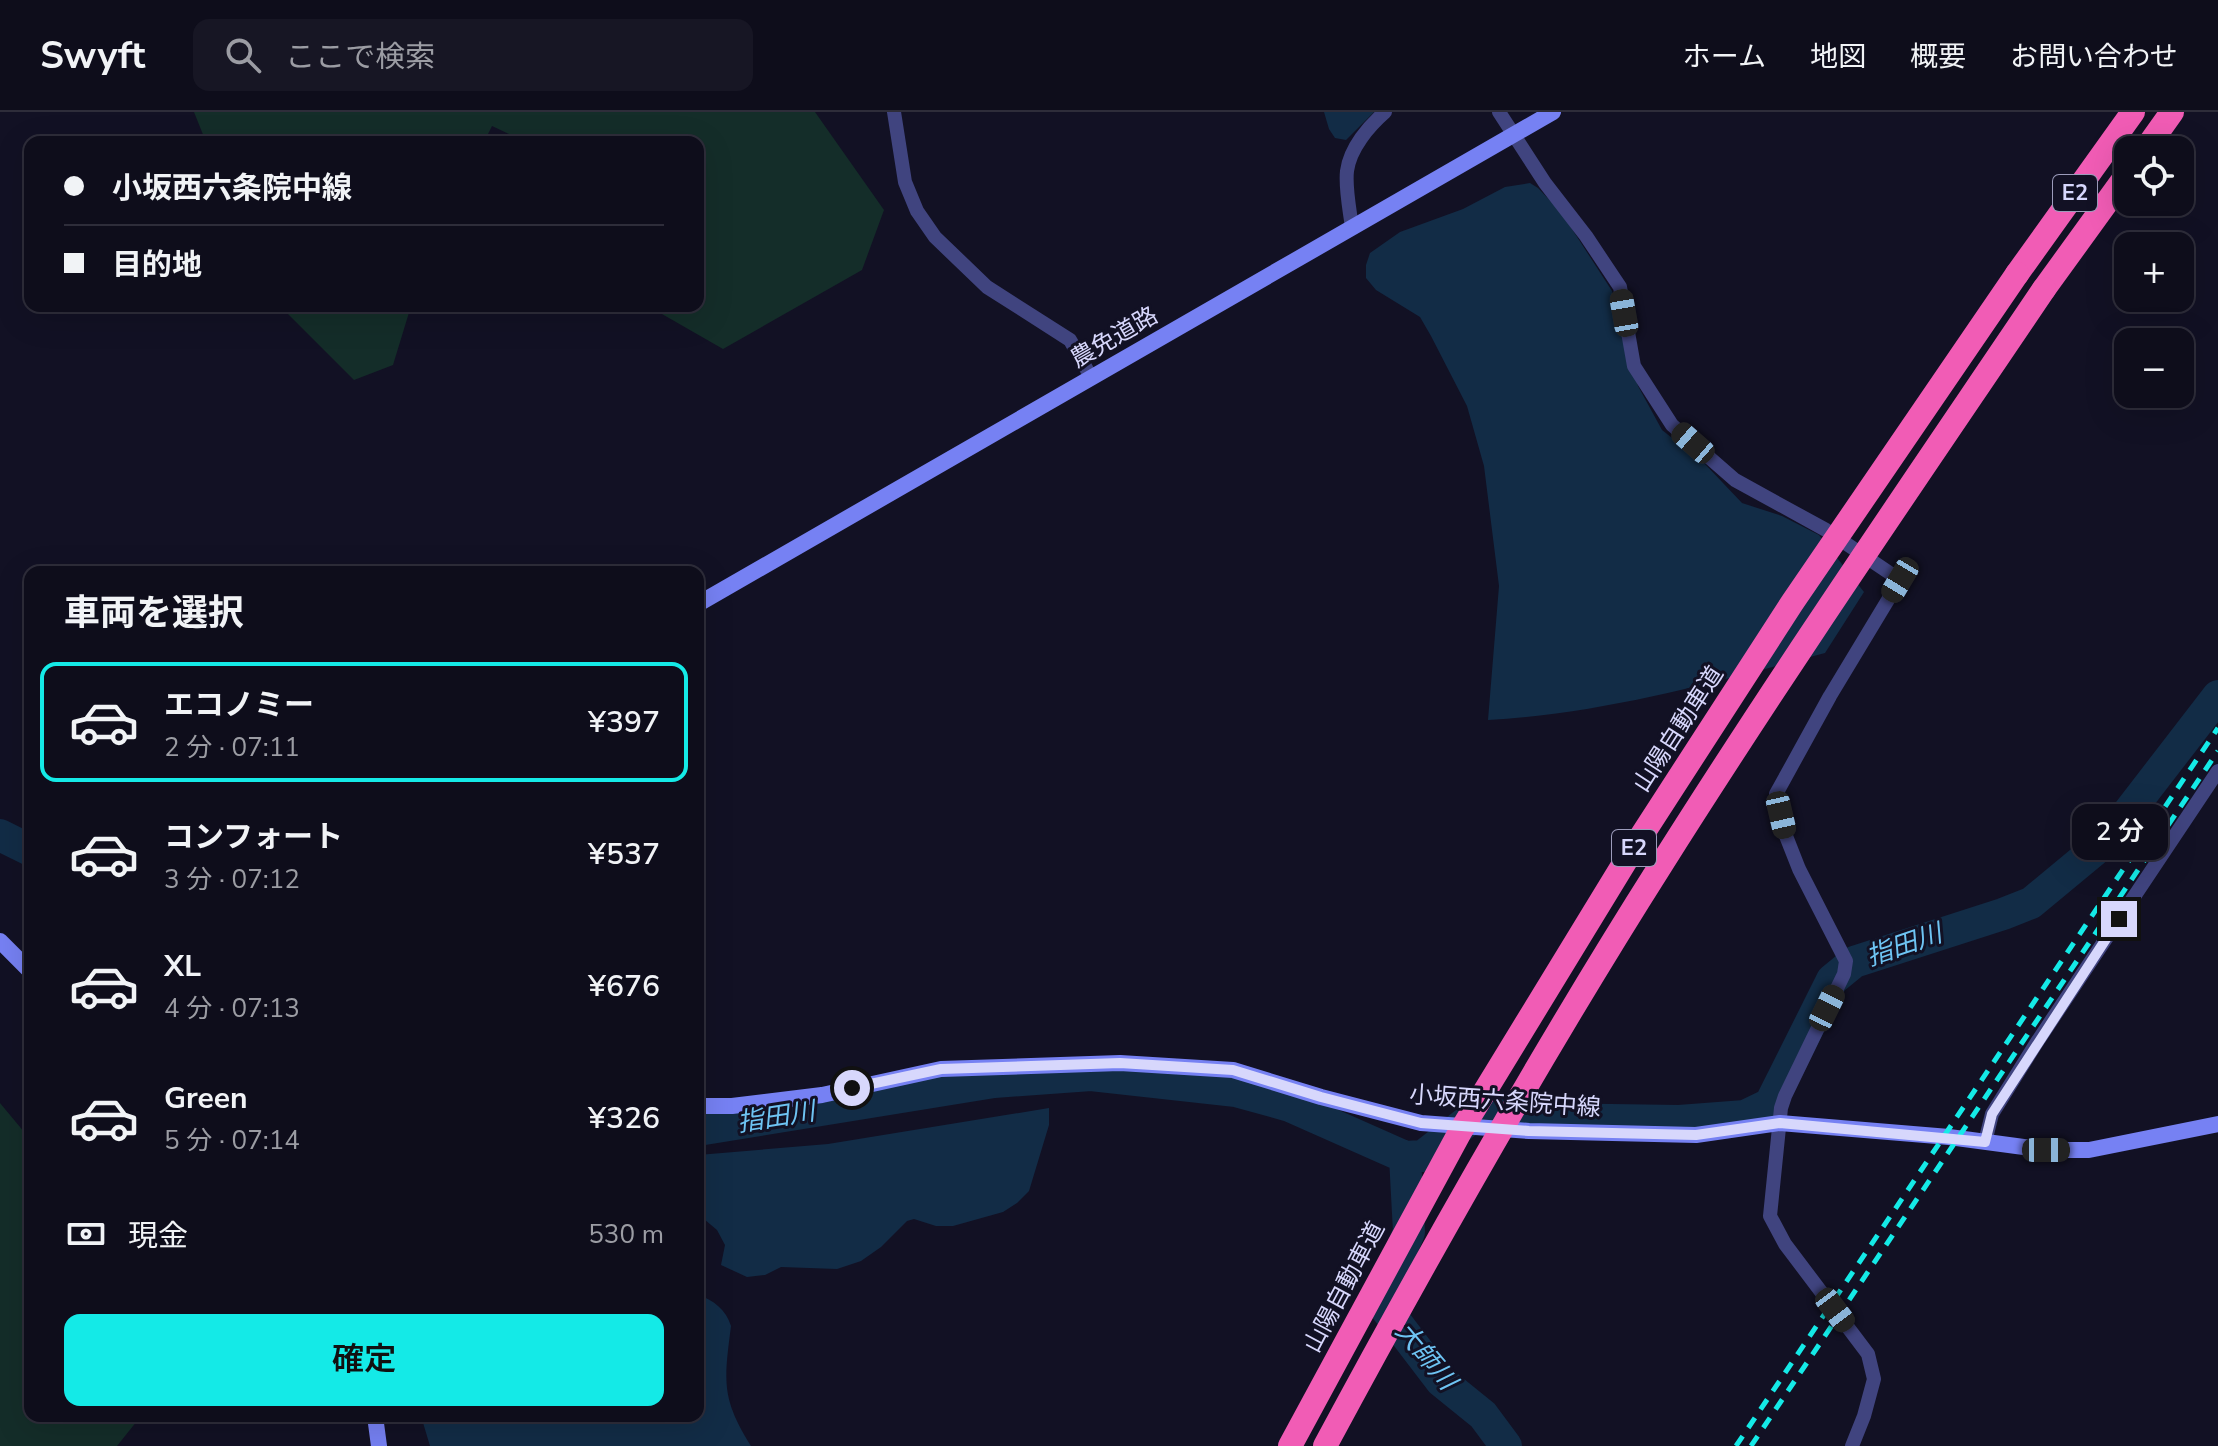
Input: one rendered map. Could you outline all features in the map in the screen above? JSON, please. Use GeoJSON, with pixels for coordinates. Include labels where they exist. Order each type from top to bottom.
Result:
{"type":"FeatureCollection","features":[{"type":"Feature","properties":{"kind":"highway","name":"山陽自動車道"},"geometry":{"type":"LineString","coordinates":[[1290,1446],[1460,1132],[1631,852],[1792,603],[2017,274],[2133,112]]}},
{"type":"Feature","properties":{"kind":"highway"},"geometry":{"type":"LineString","coordinates":[[2155,136],[2172,112]]}},
{"type":"Feature","properties":{"kind":"highway","name":"E2"},"geometry":{"type":"LineString","coordinates":[[1325,1446],[1490,1147],[1660,866],[1818,621],[2044,289],[2114,192]]}},
{"type":"Feature","properties":{"kind":"main road","name":"農免道路"},"geometry":{"type":"LineString","coordinates":[[704,601],[1553,112]]}},
{"type":"Feature","properties":{"kind":"main road"},"geometry":{"type":"LineString","coordinates":[[0,941],[24,965]]}},
{"type":"Feature","properties":{"kind":"main road","name":"小坂西六条院中線"},"geometry":{"type":"LineString","coordinates":[[704,1106],[732,1106],[822,1095],[941,1069],[1120,1063],[1233,1070],[1421,1123],[1529,1131],[1696,1135],[1780,1123],[2046,1150],[2089,1150],[2218,1124]]}},
{"type":"Feature","properties":{"kind":"main road"},"geometry":{"type":"LineString","coordinates":[[376,1422],[379,1446]]}},
{"type":"Feature","properties":{"kind":"street"},"geometry":{"type":"LineString","coordinates":[[894,112],[905,182],[917,211],[935,237],[987,287],[1070,340],[1091,377]]}},
{"type":"Feature","properties":{"kind":"street"},"geometry":{"type":"LineString","coordinates":[[1352,228],[1347,170],[1369,126],[1385,112]]}},
{"type":"Feature","properties":{"kind":"street"},"geometry":{"type":"LineString","coordinates":[[1499,112],[1545,183],[1620,287],[1634,366],[1672,425],[1735,480],[1826,530],[1900,580],[1830,696],[1776,794],[1786,836],[1799,869],[1845,968],[1785,1096],[1770,1216],[1785,1244],[1868,1354],[1874,1379],[1852,1446]]}},
{"type":"Feature","properties":{"kind":"street"},"geometry":{"type":"LineString","coordinates":[[1985,1142],[1992,1114],[2037,1042],[2218,771]]}},
{"type":"Feature","properties":{"kind":"green space"},"geometry":{"type":"Polygon","coordinates":[[[194,112],[815,112],[884,210],[862,270],[723,349],[658,312],[704,312],[704,136],[513,136],[492,126],[487,136],[204,136],[194,112]]]}},
{"type":"Feature","properties":{"kind":"green space"},"geometry":{"type":"Polygon","coordinates":[[[286,312],[409,312],[393,365],[354,380],[286,312]]]}},
{"type":"Feature","properties":{"kind":"green space"},"geometry":{"type":"Polygon","coordinates":[[[0,1103],[24,1132],[24,1422],[136,1422],[117,1446],[0,1446],[0,1103]]]}},
{"type":"Feature","properties":{"kind":"water"},"geometry":{"type":"Polygon","coordinates":[[[1324,112],[1374,112],[1346,140],[1335,138],[1324,112]]]}},
{"type":"Feature","properties":{"kind":"water"},"geometry":{"type":"Polygon","coordinates":[[[1530,183],[1561,212],[1612,291],[1638,386],[1662,430],[1704,463],[1742,503],[1782,516],[1819,535],[1864,592],[1825,653],[1616,704],[1488,720],[1499,586],[1484,466],[1467,406],[1420,317],[1376,290],[1366,278],[1366,265],[1370,253],[1400,232],[1463,209],[1505,187],[1530,183]]]}},
{"type":"Feature","properties":{"kind":"water"},"geometry":{"type":"Polygon","coordinates":[[[1049,1108],[1049,1125],[1029,1191],[1003,1212],[953,1226],[936,1226],[914,1219],[907,1221],[881,1247],[861,1261],[837,1269],[781,1267],[765,1275],[747,1277],[721,1265],[725,1245],[717,1230],[704,1219],[704,1154],[828,1144],[1049,1108]]]}},
{"type":"Feature","properties":{"kind":"water"},"geometry":{"type":"Polygon","coordinates":[[[704,1298],[719,1306],[731,1326],[727,1389],[734,1415],[751,1446],[430,1446],[423,1422],[704,1422],[704,1298]]]}},
{"type":"Feature","properties":{"kind":"waterway","name":"指田川"},"geometry":{"type":"LineString","coordinates":[[704,1129],[994,1082],[1091,1075],[1236,1091],[1290,1106],[1405,1157],[1423,1156],[1478,1113],[1542,1119],[1679,1121],[1745,1116],[1770,1104],[1832,980],[1854,962],[2031,903],[2107,840],[2218,696]]}},
{"type":"Feature","properties":{"kind":"waterway","name":"指田川"},"geometry":{"type":"LineString","coordinates":[[0,835],[24,847]]}},
{"type":"Feature","properties":{"kind":"waterway","name":"大師川"},"geometry":{"type":"LineString","coordinates":[[1405,1157],[1409,1232],[1389,1280],[1386,1309],[1441,1381],[1483,1415],[1506,1446]]}},
{"type":"Feature","properties":{"kind":"railway"},"geometry":{"type":"LineString","coordinates":[[1736,1446],[2218,728]]}},
{"type":"Feature","properties":{"kind":"railway"},"geometry":{"type":"LineString","coordinates":[[1751,1446],[2218,751]]}},
{"type":"Feature","properties":{"kind":"route"},"geometry":{"type":"LineString","coordinates":[[852,1088],[941,1069],[1017,1064],[1120,1063],[1233,1070],[1421,1123],[1529,1131],[1696,1135],[1780,1123],[1985,1142],[1992,1114],[2119,919]]}}]}
